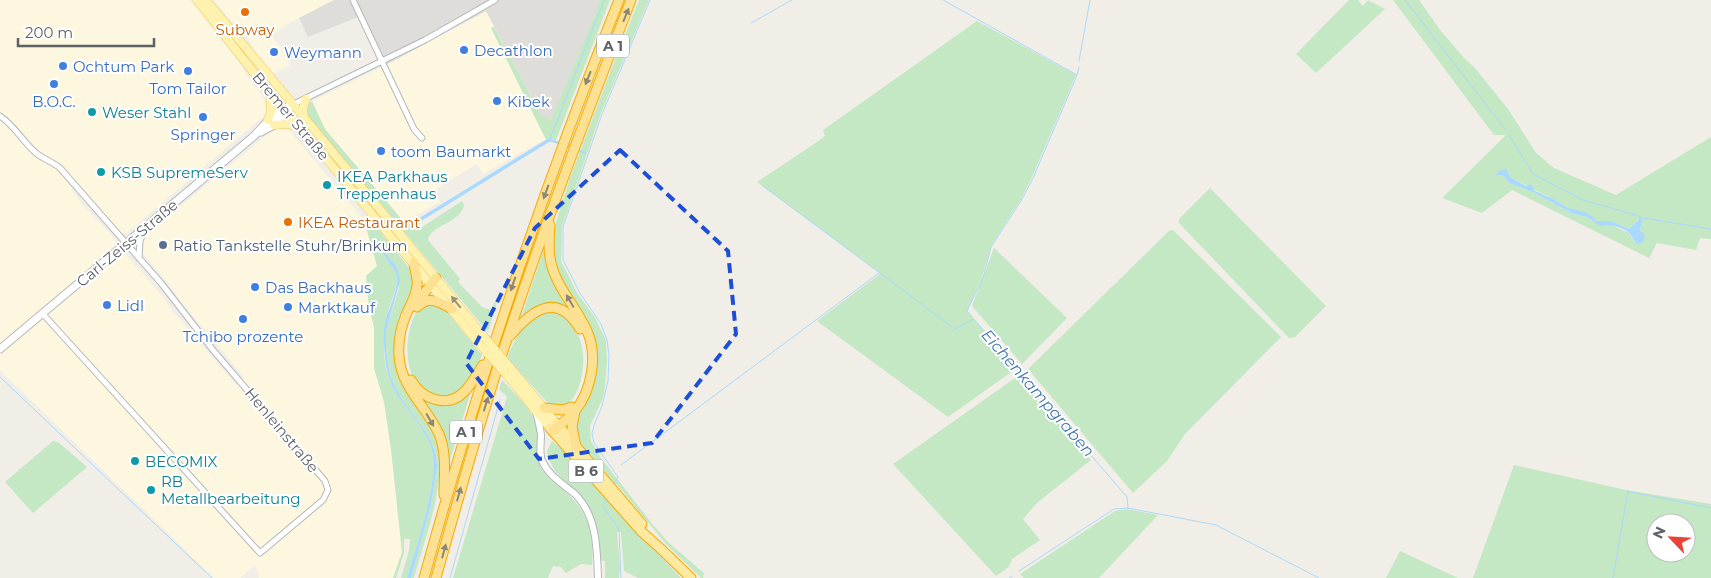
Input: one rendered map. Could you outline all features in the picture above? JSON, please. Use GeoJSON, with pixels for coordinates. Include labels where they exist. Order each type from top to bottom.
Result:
{"type":"FeatureCollection","features":[{"type":"Feature","properties":{"kind":"highway","name":"A 1"},"geometry":{"type":"LineString","coordinates":[[424,578],[443,508],[489,357],[563,144],[619,0]]}},
{"type":"Feature","properties":{"kind":"highway","name":"A 1"},"geometry":{"type":"LineString","coordinates":[[436,578],[468,464],[506,341],[574,148],[632,0]]}},
{"type":"Feature","properties":{"kind":"highway"},"geometry":{"type":"LineString","coordinates":[[550,213],[549,251],[551,264],[555,276],[587,331],[591,343],[592,368],[583,398],[554,427]]}},
{"type":"Feature","properties":{"kind":"highway"},"geometry":{"type":"LineString","coordinates":[[414,263],[417,280],[415,295],[403,323],[399,344],[399,358],[408,387],[428,414],[439,434],[443,447],[445,462],[443,508]]}},
{"type":"Feature","properties":{"kind":"highway"},"geometry":{"type":"LineString","coordinates":[[415,295],[432,281]]}},
{"type":"Feature","properties":{"kind":"highway"},"geometry":{"type":"LineString","coordinates":[[432,281],[417,301],[404,339],[406,366],[419,392],[427,397],[445,401],[461,395],[469,387],[489,357]]}},
{"type":"Feature","properties":{"kind":"highway"},"geometry":{"type":"LineString","coordinates":[[411,315],[419,305],[427,300],[437,301],[452,309]]}},
{"type":"Feature","properties":{"kind":"highway"},"geometry":{"type":"LineString","coordinates":[[506,341],[537,310],[555,308],[570,316],[577,323],[587,352],[587,366],[583,386],[573,409],[572,427],[576,447]]}},
{"type":"Feature","properties":{"kind":"highway"},"geometry":{"type":"LineString","coordinates":[[540,410],[573,409]]}},
{"type":"Feature","properties":{"kind":"highway","name":"B 6"},"geometry":{"type":"LineString","coordinates":[[554,427],[576,447],[660,548]]}},
{"type":"Feature","properties":{"kind":"highway","name":"B 6"},"geometry":{"type":"LineString","coordinates":[[554,427],[613,502],[691,578]]}},
{"type":"Feature","properties":{"kind":"main road","name":"Bremer Straße"},"geometry":{"type":"LineString","coordinates":[[197,0],[284,111],[414,263],[486,338],[540,410]]}},
{"type":"Feature","properties":{"kind":"main road","name":"Bremer Straße"},"geometry":{"type":"LineString","coordinates":[[206,0],[304,118],[482,347],[540,410]]}},
{"type":"Feature","properties":{"kind":"main road"},"geometry":{"type":"LineString","coordinates":[[270,92],[271,123],[297,126]]}},
{"type":"Feature","properties":{"kind":"main road"},"geometry":{"type":"LineString","coordinates":[[304,118],[303,109],[306,99]]}},
{"type":"Feature","properties":{"kind":"main road","name":"Carl-Zeiss-Straße"},"geometry":{"type":"LineString","coordinates":[[0,350],[292,105]]}},
{"type":"Feature","properties":{"kind":"main road","name":"B 6"},"geometry":{"type":"LineString","coordinates":[[540,410],[554,427]]}},
{"type":"Feature","properties":{"kind":"street"},"geometry":{"type":"LineString","coordinates":[[353,0],[414,129],[422,138]]}},
{"type":"Feature","properties":{"kind":"street"},"geometry":{"type":"LineString","coordinates":[[292,105],[425,40],[495,0]]}},
{"type":"Feature","properties":{"kind":"street","name":"Henleinstraße"},"geometry":{"type":"LineString","coordinates":[[0,116],[10,122],[38,155],[53,162],[60,168],[139,258],[325,481],[328,490],[323,500],[260,553],[42,314]]}},
{"type":"Feature","properties":{"kind":"street"},"geometry":{"type":"LineString","coordinates":[[139,258],[140,241],[145,228]]}},
{"type":"Feature","properties":{"kind":"street"},"geometry":{"type":"LineString","coordinates":[[540,410],[541,457],[547,470],[575,495],[590,516],[595,537],[598,578]]}},
{"type":"Feature","properties":{"kind":"street"},"geometry":{"type":"LineString","coordinates":[[541,442],[554,427]]}},
{"type":"Feature","properties":{"kind":"highlighted area"},"geometry":{"type":"Polygon","coordinates":[[[620,150],[728,251],[736,334],[652,443],[539,459],[466,363],[535,228],[620,150]]]}},
{"type":"Feature","properties":{"kind":"shaded area"},"geometry":{"type":"Polygon","coordinates":[[[0,0],[190,0],[240,63],[249,79],[265,100],[267,113],[127,233],[117,230],[64,167],[58,172],[72,188],[82,204],[115,239],[114,247],[0,345],[0,0]]]}},
{"type":"Feature","properties":{"kind":"shaded area"},"geometry":{"type":"Polygon","coordinates":[[[213,0],[334,0],[271,35],[286,54],[290,65],[273,74],[250,42],[213,0]]]}},
{"type":"Feature","properties":{"kind":"shaded area"},"geometry":{"type":"Polygon","coordinates":[[[334,0],[599,0],[594,17],[551,121],[541,115],[486,11],[382,67],[358,17],[308,37],[299,18],[334,0]]]}},
{"type":"Feature","properties":{"kind":"shaded area"},"geometry":{"type":"Polygon","coordinates":[[[486,11],[494,27],[492,28],[546,139],[483,174],[477,164],[434,190],[440,202],[404,222],[325,129],[312,101],[382,67],[486,11]]]}},
{"type":"Feature","properties":{"kind":"shaded area"},"geometry":{"type":"Polygon","coordinates":[[[275,128],[287,128],[364,220],[377,266],[366,276],[369,307],[374,327],[374,368],[384,402],[402,552],[393,578],[259,578],[256,565],[240,578],[214,578],[0,370],[0,354],[118,256],[126,255],[236,385],[244,377],[143,254],[142,242],[144,237],[172,213],[275,128]]]}},
{"type":"Feature","properties":{"kind":"green space"},"geometry":{"type":"Polygon","coordinates":[[[599,0],[610,0],[556,140],[549,138],[546,140],[491,28],[494,27],[541,115],[551,120],[594,17],[599,0]]]}},
{"type":"Feature","properties":{"kind":"green space"},"geometry":{"type":"Polygon","coordinates":[[[639,0],[649,0],[601,113],[562,227],[561,261],[577,293],[594,316],[606,340],[605,387],[603,398],[590,426],[591,441],[601,458],[653,525],[669,543],[704,573],[703,578],[666,544],[577,440],[577,418],[590,392],[596,359],[557,274],[551,246],[554,229],[570,178],[639,0]]]}},
{"type":"Feature","properties":{"kind":"green space"},"geometry":{"type":"Polygon","coordinates":[[[1349,0],[1358,0],[1363,6],[1368,0],[1385,9],[1316,73],[1296,54],[1349,0]]]}},
{"type":"Feature","properties":{"kind":"green space"},"geometry":{"type":"Polygon","coordinates":[[[1393,0],[1419,0],[1440,30],[1474,67],[1508,109],[1536,153],[1554,168],[1616,195],[1711,137],[1711,239],[1700,238],[1696,250],[1657,243],[1649,258],[1512,190],[1482,213],[1442,198],[1506,135],[1494,135],[1393,0]],[[1507,170],[1499,175],[1503,175],[1509,183],[1535,193],[1571,213],[1587,217],[1594,222],[1604,225],[1611,225],[1629,233],[1635,243],[1641,232],[1643,218],[1640,217],[1629,229],[1611,221],[1597,221],[1510,177],[1507,170]]]}},
{"type":"Feature","properties":{"kind":"green space"},"geometry":{"type":"Polygon","coordinates":[[[977,21],[1076,75],[1032,177],[1020,201],[991,246],[982,278],[967,311],[990,338],[989,344],[992,348],[999,349],[1014,370],[948,417],[817,321],[880,274],[883,275],[757,182],[817,142],[825,136],[823,130],[977,21]]]}},
{"type":"Feature","properties":{"kind":"green space"},"geometry":{"type":"Polygon","coordinates":[[[312,101],[325,129],[404,222],[407,221],[409,223],[406,225],[407,228],[413,226],[416,231],[462,201],[464,205],[462,211],[452,220],[434,231],[428,240],[460,279],[458,282],[482,307],[491,310],[498,299],[488,332],[308,116],[306,106],[312,101]]]}},
{"type":"Feature","properties":{"kind":"green space"},"geometry":{"type":"Polygon","coordinates":[[[1210,188],[1326,306],[1295,337],[1289,338],[1179,223],[1179,219],[1210,188]]]}},
{"type":"Feature","properties":{"kind":"green space"},"geometry":{"type":"Polygon","coordinates":[[[368,216],[413,273],[414,281],[397,359],[437,439],[439,474],[437,492],[414,578],[411,578],[431,505],[437,467],[436,455],[429,437],[401,398],[390,376],[386,350],[386,331],[399,288],[397,267],[384,252],[386,246],[384,244],[380,249],[395,271],[397,279],[385,331],[384,353],[386,368],[389,379],[399,398],[425,434],[433,457],[431,492],[427,511],[407,578],[401,578],[409,551],[410,539],[404,539],[404,553],[396,578],[393,578],[402,552],[384,402],[374,368],[374,327],[369,307],[366,276],[377,266],[364,220],[368,216]]]}},
{"type":"Feature","properties":{"kind":"green space"},"geometry":{"type":"Polygon","coordinates":[[[1170,230],[1173,230],[1281,337],[1185,434],[1167,461],[1133,493],[1028,369],[1170,230]]]}},
{"type":"Feature","properties":{"kind":"green space"},"geometry":{"type":"Polygon","coordinates":[[[545,246],[576,317],[541,306],[532,309],[520,321],[545,246]]]}},
{"type":"Feature","properties":{"kind":"green space"},"geometry":{"type":"Polygon","coordinates":[[[994,248],[1067,318],[1022,364],[972,306],[994,248]]]}},
{"type":"Feature","properties":{"kind":"green space"},"geometry":{"type":"Polygon","coordinates":[[[428,303],[437,304],[448,313],[482,355],[468,384],[452,396],[438,397],[424,391],[411,373],[407,348],[411,323],[416,313],[428,303]]]}},
{"type":"Feature","properties":{"kind":"green space"},"geometry":{"type":"Polygon","coordinates":[[[554,312],[571,322],[579,337],[583,355],[582,373],[576,393],[565,405],[557,406],[547,402],[507,358],[520,331],[529,320],[541,313],[554,312]]]}},
{"type":"Feature","properties":{"kind":"green space"},"geometry":{"type":"Polygon","coordinates":[[[1018,376],[1091,460],[1038,502],[1023,519],[1040,540],[1012,559],[1009,567],[996,576],[893,464],[1018,376]]]}},
{"type":"Feature","properties":{"kind":"green space"},"geometry":{"type":"Polygon","coordinates":[[[502,380],[522,401],[535,419],[538,431],[537,458],[541,468],[549,478],[574,500],[585,516],[591,534],[592,565],[581,564],[566,573],[561,567],[553,566],[548,578],[453,578],[507,397],[499,389],[502,380]]]}},
{"type":"Feature","properties":{"kind":"green space"},"geometry":{"type":"Polygon","coordinates":[[[472,388],[449,463],[443,434],[417,395],[433,403],[446,404],[472,388]]]}},
{"type":"Feature","properties":{"kind":"green space"},"geometry":{"type":"Polygon","coordinates":[[[53,441],[58,442],[87,467],[33,513],[5,482],[53,441]]]}},
{"type":"Feature","properties":{"kind":"green space"},"geometry":{"type":"Polygon","coordinates":[[[552,441],[563,448],[612,505],[681,578],[638,578],[624,571],[621,532],[617,532],[619,578],[605,578],[605,561],[600,560],[593,516],[580,495],[554,469],[547,451],[552,441]]]}},
{"type":"Feature","properties":{"kind":"green space"},"geometry":{"type":"Polygon","coordinates":[[[1514,465],[1626,490],[1711,504],[1711,578],[1473,578],[1514,465]]]}},
{"type":"Feature","properties":{"kind":"green space"},"geometry":{"type":"Polygon","coordinates":[[[1127,509],[1158,515],[1099,578],[1024,578],[1020,574],[1115,511],[1127,509]]]}},
{"type":"Feature","properties":{"kind":"green space"},"geometry":{"type":"Polygon","coordinates":[[[1400,551],[1458,578],[1386,578],[1400,551]]]}},
{"type":"Feature","properties":{"kind":"water"},"geometry":{"type":"Polygon","coordinates":[[[549,138],[586,152],[586,154],[549,142],[413,226],[407,229],[405,227],[549,138]]]}},
{"type":"Feature","properties":{"kind":"water"},"geometry":{"type":"Polygon","coordinates":[[[1503,169],[1507,170],[1510,177],[1526,186],[1531,184],[1535,191],[1568,208],[1588,213],[1597,221],[1611,221],[1629,229],[1639,220],[1639,216],[1643,218],[1640,229],[1644,233],[1644,240],[1638,244],[1622,228],[1611,225],[1600,226],[1587,217],[1571,213],[1535,193],[1509,183],[1503,175],[1496,174],[1503,169]]]}},
{"type":"Feature","properties":{"kind":"water"},"geometry":{"type":"Polygon","coordinates":[[[384,243],[387,246],[384,252],[397,267],[400,281],[386,331],[386,350],[390,376],[401,398],[429,437],[436,455],[437,467],[431,505],[411,578],[407,578],[431,491],[433,457],[425,434],[393,387],[386,365],[384,330],[395,294],[397,279],[395,271],[380,249],[384,243]]]}},
{"type":"Feature","properties":{"kind":"waterway"},"geometry":{"type":"LineString","coordinates":[[550,139],[604,0]]}},
{"type":"Feature","properties":{"kind":"waterway"},"geometry":{"type":"LineString","coordinates":[[614,484],[618,477],[594,443],[592,434],[608,381],[609,355],[607,340],[601,324],[580,293],[563,260],[563,227],[602,114],[650,0]]}},
{"type":"Feature","properties":{"kind":"waterway"},"geometry":{"type":"LineString","coordinates":[[751,23],[792,0]]}},
{"type":"Feature","properties":{"kind":"waterway"},"geometry":{"type":"LineString","coordinates":[[943,0],[1077,75]]}},
{"type":"Feature","properties":{"kind":"waterway"},"geometry":{"type":"LineString","coordinates":[[1079,61],[1090,0]]}},
{"type":"Feature","properties":{"kind":"waterway"},"geometry":{"type":"LineString","coordinates":[[1405,0],[1505,129]]}},
{"type":"Feature","properties":{"kind":"waterway"},"geometry":{"type":"LineString","coordinates":[[973,318],[967,311],[983,278],[991,247],[1021,201],[1033,178],[1079,67]]}},
{"type":"Feature","properties":{"kind":"waterway"},"geometry":{"type":"LineString","coordinates":[[1509,135],[1533,174],[1583,200],[1639,216]]}},
{"type":"Feature","properties":{"kind":"waterway","name":"Eichenkampgraben"},"geometry":{"type":"LineString","coordinates":[[763,186],[955,329],[974,319],[990,338]]}},
{"type":"Feature","properties":{"kind":"waterway"},"geometry":{"type":"LineString","coordinates":[[1643,218],[1711,229]]}},
{"type":"Feature","properties":{"kind":"waterway"},"geometry":{"type":"LineString","coordinates":[[621,465],[879,273]]}},
{"type":"Feature","properties":{"kind":"waterway","name":"Eichenkampgraben"},"geometry":{"type":"LineString","coordinates":[[999,349],[1127,497],[1128,508]]}},
{"type":"Feature","properties":{"kind":"waterway"},"geometry":{"type":"LineString","coordinates":[[0,377],[212,578]]}},
{"type":"Feature","properties":{"kind":"waterway"},"geometry":{"type":"LineString","coordinates":[[450,578],[500,400]]}},
{"type":"Feature","properties":{"kind":"waterway"},"geometry":{"type":"LineString","coordinates":[[1613,578],[1628,491],[1630,492]]}},
{"type":"Feature","properties":{"kind":"waterway"},"geometry":{"type":"LineString","coordinates":[[1631,492],[1711,508]]}},
{"type":"Feature","properties":{"kind":"waterway"},"geometry":{"type":"LineString","coordinates":[[606,500],[603,506],[619,530],[621,578]]}},
{"type":"Feature","properties":{"kind":"waterway"},"geometry":{"type":"LineString","coordinates":[[1019,571],[1114,509],[1128,508],[1216,525],[1319,578]]}},
{"type":"Feature","properties":{"kind":"place","name":"Subway"},"geometry":{"type":"Point","coordinates":[245,12]}},
{"type":"Feature","properties":{"kind":"place","name":"Decathlon"},"geometry":{"type":"Point","coordinates":[464,50]}},
{"type":"Feature","properties":{"kind":"place","name":"Weymann"},"geometry":{"type":"Point","coordinates":[274,52]}},
{"type":"Feature","properties":{"kind":"place","name":"Ochtum Park"},"geometry":{"type":"Point","coordinates":[63,66]}},
{"type":"Feature","properties":{"kind":"place","name":"Tom Tailor"},"geometry":{"type":"Point","coordinates":[188,71]}},
{"type":"Feature","properties":{"kind":"place","name":"B.O.C."},"geometry":{"type":"Point","coordinates":[54,84]}},
{"type":"Feature","properties":{"kind":"place","name":"Kibek"},"geometry":{"type":"Point","coordinates":[497,101]}},
{"type":"Feature","properties":{"kind":"place","name":"Weser Stahl"},"geometry":{"type":"Point","coordinates":[92,112]}},
{"type":"Feature","properties":{"kind":"place","name":"Springer"},"geometry":{"type":"Point","coordinates":[203,117]}},
{"type":"Feature","properties":{"kind":"place","name":"toom Baumarkt"},"geometry":{"type":"Point","coordinates":[381,151]}},
{"type":"Feature","properties":{"kind":"place","name":"KSB SupremeServ"},"geometry":{"type":"Point","coordinates":[101,172]}},
{"type":"Feature","properties":{"kind":"place","name":"IKEA Parkhaus Treppenhaus"},"geometry":{"type":"Point","coordinates":[327,185]}},
{"type":"Feature","properties":{"kind":"place","name":"IKEA Restaurant"},"geometry":{"type":"Point","coordinates":[288,222]}},
{"type":"Feature","properties":{"kind":"place","name":"Ratio Tankstelle Stuhr/Brinkum"},"geometry":{"type":"Point","coordinates":[163,245]}},
{"type":"Feature","properties":{"kind":"place","name":"Das Backhaus"},"geometry":{"type":"Point","coordinates":[255,287]}},
{"type":"Feature","properties":{"kind":"place","name":"Lidl"},"geometry":{"type":"Point","coordinates":[107,305]}},
{"type":"Feature","properties":{"kind":"place","name":"Marktkauf"},"geometry":{"type":"Point","coordinates":[288,307]}},
{"type":"Feature","properties":{"kind":"place","name":"Tchibo prozente"},"geometry":{"type":"Point","coordinates":[243,319]}},
{"type":"Feature","properties":{"kind":"place","name":"BECOMIX"},"geometry":{"type":"Point","coordinates":[135,461]}},
{"type":"Feature","properties":{"kind":"place","name":"RB Metallbearbeitung"},"geometry":{"type":"Point","coordinates":[151,490]}}]}
